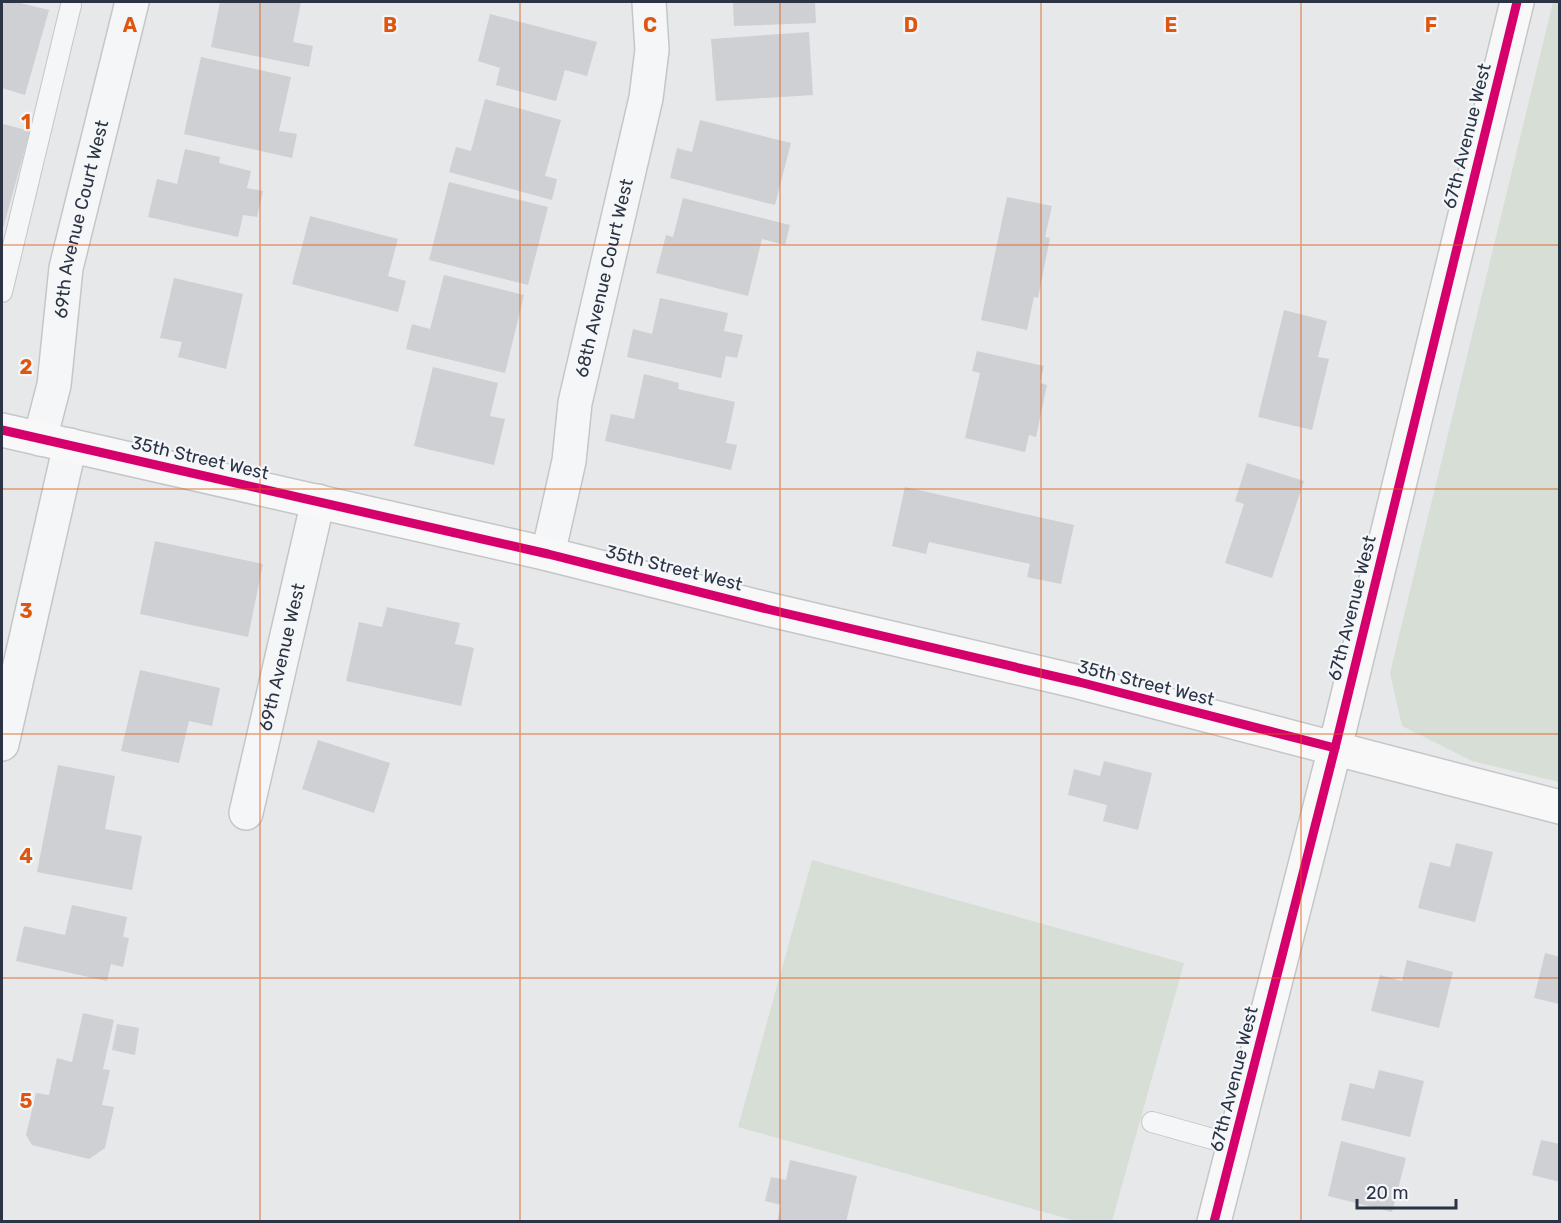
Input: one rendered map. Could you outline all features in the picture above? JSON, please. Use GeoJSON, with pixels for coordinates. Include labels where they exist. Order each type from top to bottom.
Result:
{"type":"FeatureCollection","features":[{"type":"Feature","properties":{"kind":"street","name":"69th Avenue Court West"},"geometry":{"type":"LineString","coordinates":[[55,442],[54,385],[66,268],[132,2]]}},
{"type":"Feature","properties":{"kind":"street","name":"68th Avenue Court West"},"geometry":{"type":"LineString","coordinates":[[548,554],[568,460],[575,403],[646,98],[652,50],[649,2]]}},
{"type":"Feature","properties":{"kind":"street","name":"67th Avenue West"},"geometry":{"type":"LineString","coordinates":[[1214,1221],[1335,748],[1517,2]]}},
{"type":"Feature","properties":{"kind":"street","name":"35th Street West"},"geometry":{"type":"LineString","coordinates":[[2,430],[548,554],[767,609],[1090,685],[1560,807]]}},
{"type":"Feature","properties":{"kind":"street"},"geometry":{"type":"LineString","coordinates":[[2,744],[55,442]]}},
{"type":"Feature","properties":{"kind":"street","name":"69th Avenue West"},"geometry":{"type":"LineString","coordinates":[[246,813],[318,501]]}},
{"type":"Feature","properties":{"kind":"lane"},"geometry":{"type":"LineString","coordinates":[[2,291],[71,5]]}},
{"type":"Feature","properties":{"kind":"lane"},"geometry":{"type":"LineString","coordinates":[[1152,1122],[1234,1145]]}},
{"type":"Feature","properties":{"kind":"shaded area"},"geometry":{"type":"Polygon","coordinates":[[[1553,2],[1560,2],[1559,782],[1472,761],[1402,726],[1390,673],[1553,2]]]}},
{"type":"Feature","properties":{"kind":"shaded area"},"geometry":{"type":"Polygon","coordinates":[[[812,860],[1184,963],[1112,1221],[1076,1221],[738,1127],[812,860]]]}},
{"type":"Feature","properties":{"kind":"building"},"geometry":{"type":"Polygon","coordinates":[[[4,2],[16,2],[49,10],[25,95],[2,88],[2,10],[4,2]]]}},
{"type":"Feature","properties":{"kind":"building"},"geometry":{"type":"Polygon","coordinates":[[[220,2],[301,2],[293,42],[313,46],[309,67],[211,47],[220,2]]]}},
{"type":"Feature","properties":{"kind":"building"},"geometry":{"type":"Polygon","coordinates":[[[733,2],[815,2],[816,23],[734,26],[733,2]]]}},
{"type":"Feature","properties":{"kind":"building"},"geometry":{"type":"Polygon","coordinates":[[[490,14],[597,42],[587,76],[565,70],[556,101],[496,85],[500,68],[478,61],[490,14]]]}},
{"type":"Feature","properties":{"kind":"building"},"geometry":{"type":"Polygon","coordinates":[[[809,32],[813,95],[716,101],[711,39],[809,32]]]}},
{"type":"Feature","properties":{"kind":"building"},"geometry":{"type":"Polygon","coordinates":[[[201,57],[291,77],[279,131],[297,134],[292,158],[184,134],[201,57]]]}},
{"type":"Feature","properties":{"kind":"building"},"geometry":{"type":"Polygon","coordinates":[[[485,99],[561,120],[545,176],[557,179],[552,200],[449,172],[456,147],[471,151],[485,99]]]}},
{"type":"Feature","properties":{"kind":"building"},"geometry":{"type":"Polygon","coordinates":[[[700,120],[791,143],[775,205],[670,178],[677,148],[692,152],[700,120]]]}},
{"type":"Feature","properties":{"kind":"building"},"geometry":{"type":"Polygon","coordinates":[[[3,124],[30,131],[2,232],[2,129],[3,124]]]}},
{"type":"Feature","properties":{"kind":"building"},"geometry":{"type":"Polygon","coordinates":[[[185,149],[220,157],[219,163],[251,171],[247,188],[263,191],[257,217],[243,215],[238,237],[148,217],[157,179],[177,184],[185,149]]]}},
{"type":"Feature","properties":{"kind":"building"},"geometry":{"type":"Polygon","coordinates":[[[449,182],[548,207],[528,285],[429,260],[449,182]]]}},
{"type":"Feature","properties":{"kind":"building"},"geometry":{"type":"Polygon","coordinates":[[[1007,197],[1052,206],[1045,237],[1050,238],[1038,298],[1034,297],[1027,330],[981,320],[1007,197]]]}},
{"type":"Feature","properties":{"kind":"building"},"geometry":{"type":"Polygon","coordinates":[[[683,198],[790,225],[785,245],[762,239],[748,296],[656,273],[666,235],[673,237],[683,198]]]}},
{"type":"Feature","properties":{"kind":"building"},"geometry":{"type":"Polygon","coordinates":[[[310,216],[398,239],[388,276],[406,281],[398,312],[292,284],[310,216]]]}},
{"type":"Feature","properties":{"kind":"building"},"geometry":{"type":"Polygon","coordinates":[[[444,275],[524,295],[505,373],[406,349],[412,324],[430,329],[444,275]]]}},
{"type":"Feature","properties":{"kind":"building"},"geometry":{"type":"Polygon","coordinates":[[[174,278],[243,294],[226,369],[178,357],[182,342],[160,338],[174,278]]]}},
{"type":"Feature","properties":{"kind":"building"},"geometry":{"type":"Polygon","coordinates":[[[660,298],[728,313],[724,331],[743,335],[737,358],[726,356],[721,378],[627,357],[633,329],[652,334],[660,298]]]}},
{"type":"Feature","properties":{"kind":"building"},"geometry":{"type":"Polygon","coordinates":[[[1284,310],[1327,321],[1318,357],[1329,359],[1312,430],[1258,417],[1284,310]]]}},
{"type":"Feature","properties":{"kind":"building"},"geometry":{"type":"Polygon","coordinates":[[[977,351],[1044,366],[1040,383],[1047,385],[1036,437],[1029,435],[1025,452],[965,438],[980,373],[972,371],[977,351]]]}},
{"type":"Feature","properties":{"kind":"building"},"geometry":{"type":"Polygon","coordinates":[[[433,367],[498,383],[490,416],[505,419],[494,465],[414,446],[433,367]]]}},
{"type":"Feature","properties":{"kind":"building"},"geometry":{"type":"Polygon","coordinates":[[[644,374],[679,383],[678,389],[735,402],[726,443],[737,445],[731,470],[605,441],[611,414],[634,419],[644,374]]]}},
{"type":"Feature","properties":{"kind":"building"},"geometry":{"type":"Polygon","coordinates":[[[1247,463],[1304,481],[1272,578],[1225,563],[1244,504],[1235,501],[1247,463]]]}},
{"type":"Feature","properties":{"kind":"building"},"geometry":{"type":"Polygon","coordinates":[[[905,487],[1074,525],[1061,584],[1027,577],[1030,564],[929,542],[926,554],[892,546],[905,487]]]}},
{"type":"Feature","properties":{"kind":"building"},"geometry":{"type":"Polygon","coordinates":[[[155,541],[263,564],[248,637],[140,614],[155,541]]]}},
{"type":"Feature","properties":{"kind":"building"},"geometry":{"type":"Polygon","coordinates":[[[387,607],[460,623],[455,644],[474,648],[461,706],[346,681],[359,622],[382,627],[387,607]]]}},
{"type":"Feature","properties":{"kind":"building"},"geometry":{"type":"Polygon","coordinates":[[[140,670],[220,688],[212,726],[189,721],[179,763],[121,751],[140,670]]]}},
{"type":"Feature","properties":{"kind":"building"},"geometry":{"type":"Polygon","coordinates":[[[318,740],[390,763],[374,813],[302,789],[318,740]]]}},
{"type":"Feature","properties":{"kind":"building"},"geometry":{"type":"Polygon","coordinates":[[[1104,761],[1152,773],[1138,830],[1103,821],[1107,805],[1068,795],[1074,769],[1100,776],[1104,761]]]}},
{"type":"Feature","properties":{"kind":"building"},"geometry":{"type":"Polygon","coordinates":[[[58,765],[115,776],[105,829],[142,836],[132,890],[37,872],[58,765]]]}},
{"type":"Feature","properties":{"kind":"building"},"geometry":{"type":"Polygon","coordinates":[[[1456,843],[1493,852],[1475,922],[1418,908],[1430,862],[1450,867],[1456,843]]]}},
{"type":"Feature","properties":{"kind":"building"},"geometry":{"type":"Polygon","coordinates":[[[72,905],[127,917],[123,937],[129,938],[123,967],[111,964],[107,981],[16,961],[24,926],[65,935],[72,905]]]}},
{"type":"Feature","properties":{"kind":"building"},"geometry":{"type":"Polygon","coordinates":[[[1545,953],[1560,957],[1560,1004],[1534,998],[1545,953]]]}},
{"type":"Feature","properties":{"kind":"building"},"geometry":{"type":"Polygon","coordinates":[[[1407,960],[1453,972],[1439,1028],[1371,1011],[1380,975],[1402,981],[1407,960]]]}},
{"type":"Feature","properties":{"kind":"building"},"geometry":{"type":"Polygon","coordinates":[[[83,1013],[114,1020],[103,1069],[110,1070],[102,1105],[114,1107],[105,1148],[89,1159],[32,1145],[26,1135],[36,1093],[49,1095],[57,1058],[72,1062],[83,1013]]]}},
{"type":"Feature","properties":{"kind":"building"},"geometry":{"type":"Polygon","coordinates":[[[117,1024],[139,1028],[135,1055],[112,1050],[117,1024]]]}},
{"type":"Feature","properties":{"kind":"building"},"geometry":{"type":"Polygon","coordinates":[[[1379,1070],[1424,1081],[1410,1137],[1341,1120],[1350,1083],[1374,1089],[1379,1070]]]}},
{"type":"Feature","properties":{"kind":"building"},"geometry":{"type":"Polygon","coordinates":[[[1541,1140],[1560,1144],[1560,1182],[1532,1175],[1541,1140]]]}},
{"type":"Feature","properties":{"kind":"building"},"geometry":{"type":"Polygon","coordinates":[[[1341,1141],[1406,1158],[1392,1212],[1328,1196],[1341,1141]]]}},
{"type":"Feature","properties":{"kind":"building"},"geometry":{"type":"Polygon","coordinates":[[[790,1160],[857,1176],[846,1222],[777,1222],[781,1205],[765,1201],[771,1177],[786,1180],[790,1160]]]}},
{"type":"Feature","properties":{"kind":"cycle path"},"geometry":{"type":"LineString","coordinates":[[1214,1222],[1335,748],[1517,2]]}},
{"type":"Feature","properties":{"kind":"cycle path"},"geometry":{"type":"LineString","coordinates":[[2,430],[548,554],[767,609],[1079,682],[1335,748]]}}]}
